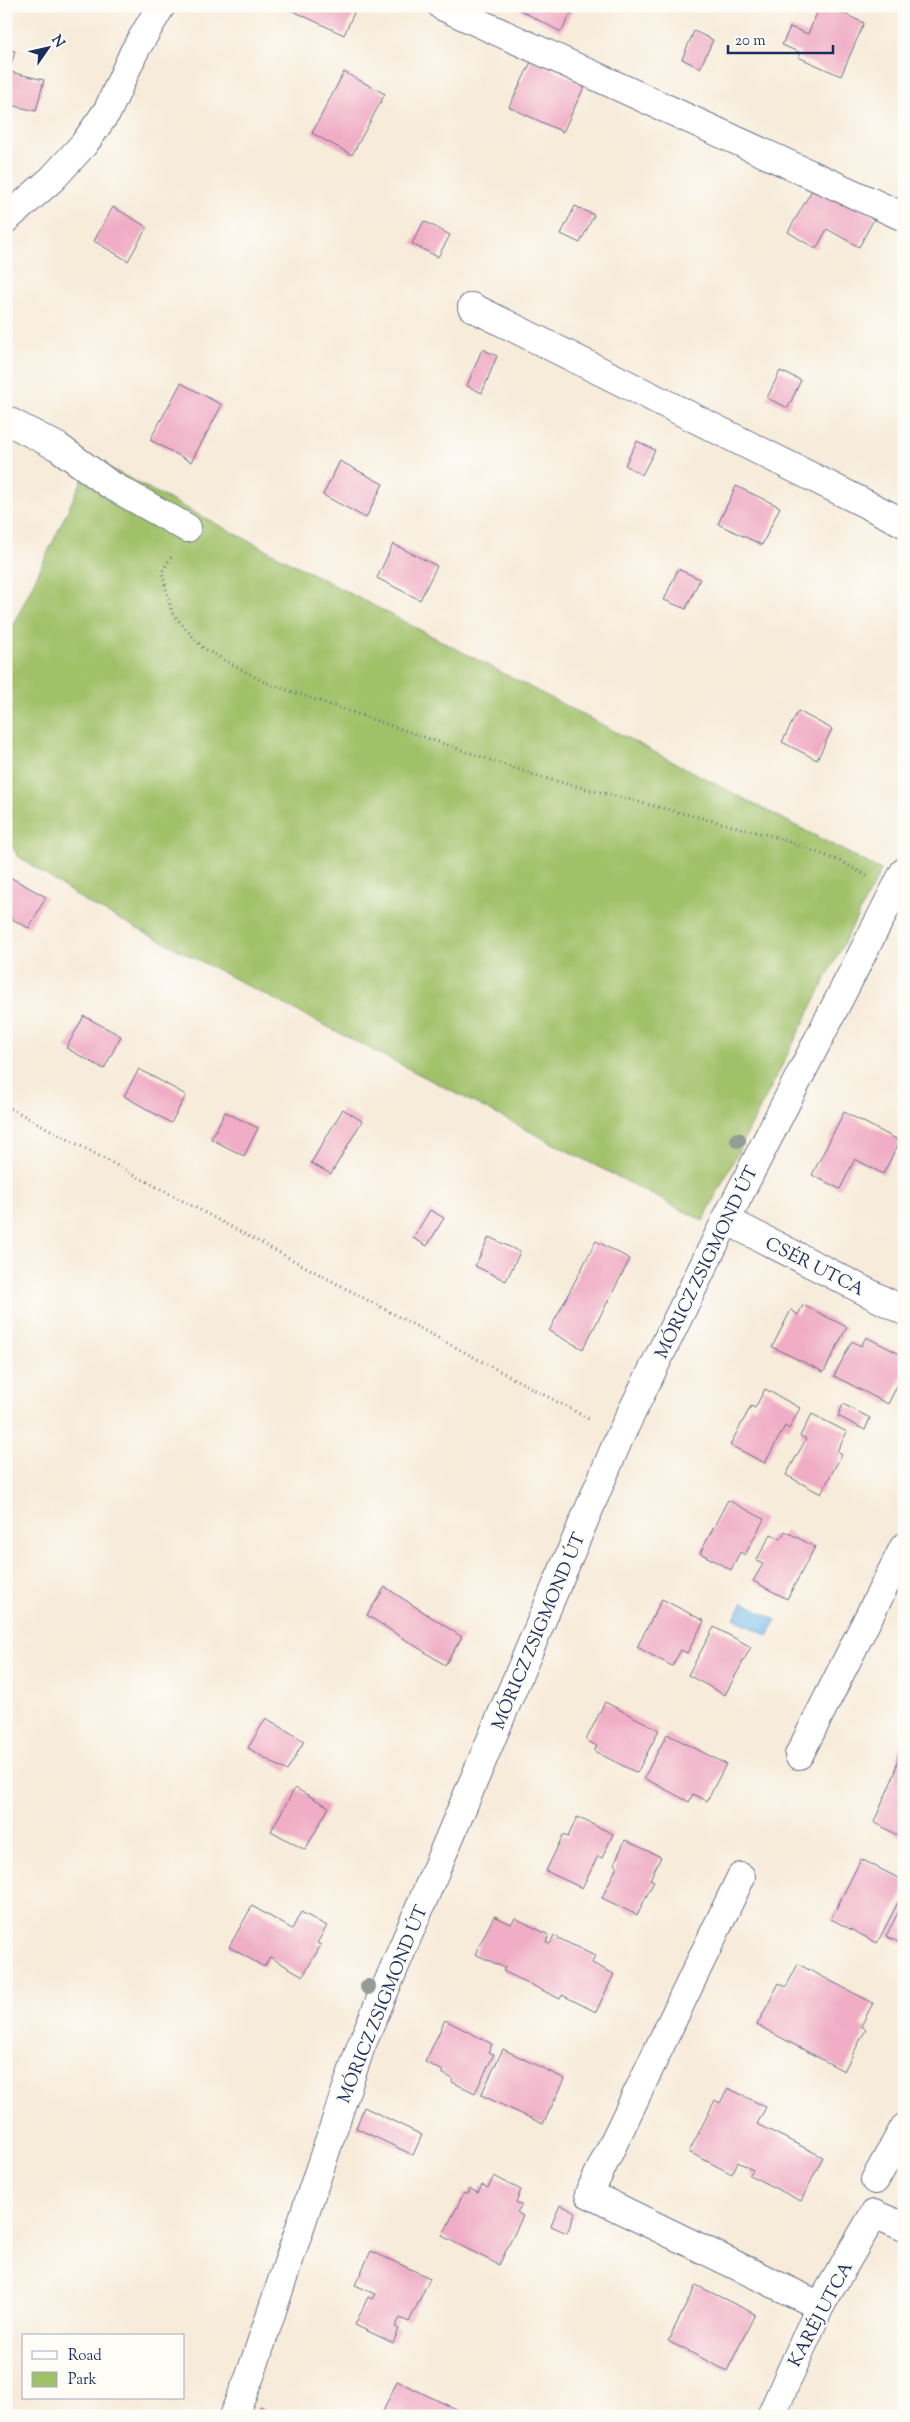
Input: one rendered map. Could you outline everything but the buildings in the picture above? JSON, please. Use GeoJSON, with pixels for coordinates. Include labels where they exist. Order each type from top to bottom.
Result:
{"type":"FeatureCollection","features":[{"type":"Feature","properties":{"kind":"street"},"geometry":{"type":"LineString","coordinates":[[6,219],[52,179],[84,144],[108,110],[134,52],[161,6]]}},
{"type":"Feature","properties":{"kind":"street"},"geometry":{"type":"LineString","coordinates":[[442,6],[904,217]]}},
{"type":"Feature","properties":{"kind":"street"},"geometry":{"type":"LineString","coordinates":[[472,307],[904,523]]}},
{"type":"Feature","properties":{"kind":"street"},"geometry":{"type":"LineString","coordinates":[[6,420],[58,447],[108,484],[187,528]]}},
{"type":"Feature","properties":{"kind":"street","name":"MÓRICZ ZSIGMOND ÚT"},"geometry":{"type":"LineString","coordinates":[[234,2416],[253,2366],[361,2046],[620,1436],[726,1220],[899,881]]}},
{"type":"Feature","properties":{"kind":"street","name":"CSÉR UTCA"},"geometry":{"type":"LineString","coordinates":[[726,1220],[904,1311]]}},
{"type":"Feature","properties":{"kind":"street"},"geometry":{"type":"LineString","coordinates":[[799,1755],[904,1547]]}},
{"type":"Feature","properties":{"kind":"street"},"geometry":{"type":"LineString","coordinates":[[742,1877],[589,2194],[820,2306]]}},
{"type":"Feature","properties":{"kind":"street"},"geometry":{"type":"LineString","coordinates":[[875,2180],[904,2128]]}},
{"type":"Feature","properties":{"kind":"street","name":"KARÉJ UTCA"},"geometry":{"type":"LineString","coordinates":[[771,2416],[820,2306],[874,2214],[904,2227]]}},
{"type":"Feature","properties":{"kind":"path"},"geometry":{"type":"LineString","coordinates":[[187,528],[162,572],[172,613],[203,648],[264,682],[540,776],[776,837],[899,881]]}},
{"type":"Feature","properties":{"kind":"path"},"geometry":{"type":"LineString","coordinates":[[6,1106],[620,1436]]}},
{"type":"Feature","properties":{"kind":"green space"},"geometry":{"type":"Polygon","coordinates":[[[92,459],[881,870],[703,1221],[86,902],[19,857],[6,839],[6,641],[92,459]]]}},
{"type":"Feature","properties":{"kind":"water"},"geometry":{"type":"Polygon","coordinates":[[[743,1602],[776,1620],[768,1636],[734,1618],[743,1602]]]}}]}
